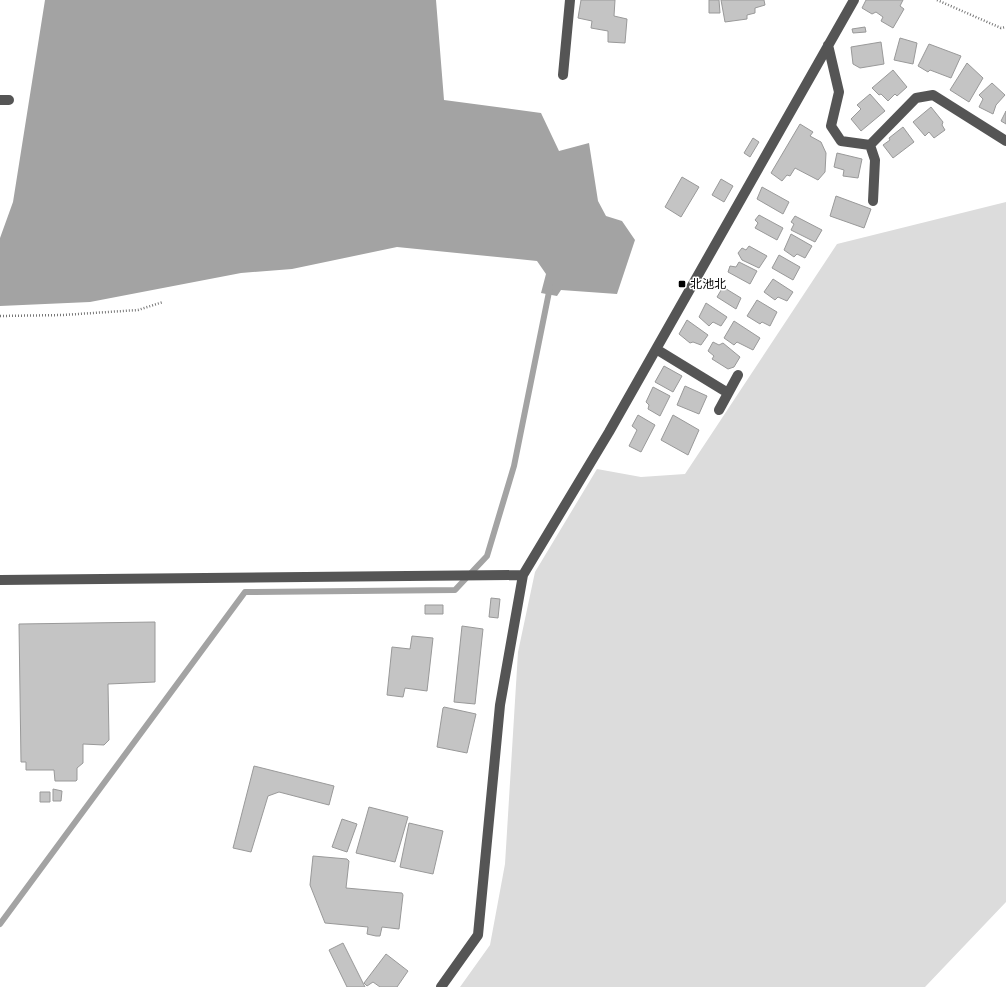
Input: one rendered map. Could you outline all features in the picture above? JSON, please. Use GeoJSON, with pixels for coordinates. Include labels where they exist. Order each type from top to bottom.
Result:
{"type":"FeatureCollection","features":[{"type":"Feature","properties":{"kind":"street"},"geometry":{"type":"LineString","coordinates":[[563,75],[570,0]]}},
{"type":"Feature","properties":{"kind":"street"},"geometry":{"type":"LineString","coordinates":[[441,987],[478,935],[500,705],[523,574],[609,432],[854,0]]}},
{"type":"Feature","properties":{"kind":"street"},"geometry":{"type":"LineString","coordinates":[[828,45],[839,92],[831,126],[841,141],[870,145]]}},
{"type":"Feature","properties":{"kind":"street"},"geometry":{"type":"LineString","coordinates":[[870,145],[916,98],[933,95],[1006,141]]}},
{"type":"Feature","properties":{"kind":"street"},"geometry":{"type":"LineString","coordinates":[[870,145],[875,160],[873,201]]}},
{"type":"Feature","properties":{"kind":"street"},"geometry":{"type":"LineString","coordinates":[[656,349],[728,393]]}},
{"type":"Feature","properties":{"kind":"street"},"geometry":{"type":"LineString","coordinates":[[719,410],[738,375]]}},
{"type":"Feature","properties":{"kind":"street"},"geometry":{"type":"LineString","coordinates":[[0,580],[523,574]]}},
{"type":"Feature","properties":{"kind":"path"},"geometry":{"type":"LineString","coordinates":[[937,0],[1001,28],[1006,27]]}},
{"type":"Feature","properties":{"kind":"path"},"geometry":{"type":"LineString","coordinates":[[0,316],[63,315],[138,310],[163,302]]}},
{"type":"Feature","properties":{"kind":"shaded area"},"geometry":{"type":"Polygon","coordinates":[[[45,0],[436,0],[444,100],[541,113],[559,151],[589,143],[598,201],[606,216],[622,221],[635,240],[617,294],[561,290],[557,296],[541,293],[546,274],[537,261],[397,247],[292,269],[241,273],[90,302],[0,306],[0,238],[13,202],[45,0]]]}},
{"type":"Feature","properties":{"kind":"shaded area"},"geometry":{"type":"Polygon","coordinates":[[[1006,202],[1006,902],[925,987],[460,987],[490,945],[505,864],[518,652],[535,572],[597,469],[641,477],[685,474],[837,244],[1006,202]]]}},
{"type":"Feature","properties":{"kind":"building"},"geometry":{"type":"Polygon","coordinates":[[[581,0],[615,0],[614,16],[627,19],[625,43],[608,42],[608,31],[591,28],[592,21],[578,18],[581,0]]]}},
{"type":"Feature","properties":{"kind":"building"},"geometry":{"type":"Polygon","coordinates":[[[709,0],[719,0],[720,13],[709,13],[709,0]]]}},
{"type":"Feature","properties":{"kind":"building"},"geometry":{"type":"Polygon","coordinates":[[[721,0],[764,0],[765,5],[755,8],[755,13],[747,15],[747,19],[725,22],[721,0]]]}},
{"type":"Feature","properties":{"kind":"building"},"geometry":{"type":"Polygon","coordinates":[[[866,0],[903,0],[900,6],[904,9],[893,28],[881,21],[883,17],[876,12],[872,14],[862,8],[866,0]]]}},
{"type":"Feature","properties":{"kind":"building"},"geometry":{"type":"Polygon","coordinates":[[[865,27],[866,32],[853,33],[852,29],[865,27]]]}},
{"type":"Feature","properties":{"kind":"building"},"geometry":{"type":"Polygon","coordinates":[[[900,38],[917,43],[913,64],[894,60],[900,38]]]}},
{"type":"Feature","properties":{"kind":"building"},"geometry":{"type":"Polygon","coordinates":[[[881,42],[884,64],[860,68],[853,64],[851,47],[881,42]]]}},
{"type":"Feature","properties":{"kind":"building"},"geometry":{"type":"Polygon","coordinates":[[[929,44],[961,56],[951,78],[930,70],[928,72],[918,66],[929,44]]]}},
{"type":"Feature","properties":{"kind":"building"},"geometry":{"type":"Polygon","coordinates":[[[967,63],[983,78],[969,102],[950,90],[967,63]]]}},
{"type":"Feature","properties":{"kind":"building"},"geometry":{"type":"Polygon","coordinates":[[[893,70],[907,87],[897,96],[895,94],[888,101],[872,88],[893,70]]]}},
{"type":"Feature","properties":{"kind":"building"},"geometry":{"type":"Polygon","coordinates":[[[992,83],[1005,95],[996,105],[993,114],[979,107],[983,99],[979,95],[992,83]]]}},
{"type":"Feature","properties":{"kind":"building"},"geometry":{"type":"Polygon","coordinates":[[[870,94],[885,111],[861,131],[851,119],[861,109],[857,105],[870,94]]]}},
{"type":"Feature","properties":{"kind":"building"},"geometry":{"type":"Polygon","coordinates":[[[931,107],[943,122],[942,125],[945,130],[934,138],[929,132],[925,136],[913,122],[931,107]]]}},
{"type":"Feature","properties":{"kind":"building"},"geometry":{"type":"Polygon","coordinates":[[[1006,111],[1006,124],[1001,121],[1006,111]]]}},
{"type":"Feature","properties":{"kind":"building"},"geometry":{"type":"Polygon","coordinates":[[[800,124],[813,132],[810,136],[821,142],[826,153],[825,172],[818,180],[795,168],[790,176],[787,175],[782,181],[771,173],[800,124]]]}},
{"type":"Feature","properties":{"kind":"building"},"geometry":{"type":"Polygon","coordinates":[[[903,127],[914,142],[893,158],[883,145],[903,127]]]}},
{"type":"Feature","properties":{"kind":"building"},"geometry":{"type":"Polygon","coordinates":[[[753,138],[759,142],[750,157],[744,153],[753,138]]]}},
{"type":"Feature","properties":{"kind":"building"},"geometry":{"type":"Polygon","coordinates":[[[837,153],[862,159],[858,178],[843,176],[844,170],[834,167],[837,153]]]}},
{"type":"Feature","properties":{"kind":"building"},"geometry":{"type":"Polygon","coordinates":[[[682,177],[699,187],[681,217],[665,207],[682,177]]]}},
{"type":"Feature","properties":{"kind":"building"},"geometry":{"type":"Polygon","coordinates":[[[721,179],[733,186],[724,202],[712,195],[721,179]]]}},
{"type":"Feature","properties":{"kind":"building"},"geometry":{"type":"Polygon","coordinates":[[[762,187],[789,202],[783,214],[757,199],[762,187]]]}},
{"type":"Feature","properties":{"kind":"building"},"geometry":{"type":"Polygon","coordinates":[[[836,196],[871,209],[864,228],[830,216],[836,196]]]}},
{"type":"Feature","properties":{"kind":"building"},"geometry":{"type":"Polygon","coordinates":[[[759,215],[783,228],[777,240],[755,228],[758,223],[755,220],[759,215]]]}},
{"type":"Feature","properties":{"kind":"building"},"geometry":{"type":"Polygon","coordinates":[[[795,216],[822,230],[815,242],[791,230],[794,224],[791,222],[795,216]]]}},
{"type":"Feature","properties":{"kind":"building"},"geometry":{"type":"Polygon","coordinates":[[[791,234],[812,246],[805,258],[797,254],[794,257],[784,250],[791,234]]]}},
{"type":"Feature","properties":{"kind":"building"},"geometry":{"type":"Polygon","coordinates":[[[749,246],[767,256],[759,268],[742,260],[738,253],[742,248],[746,250],[749,246]]]}},
{"type":"Feature","properties":{"kind":"building"},"geometry":{"type":"Polygon","coordinates":[[[779,255],[800,267],[793,280],[772,268],[779,255]]]}},
{"type":"Feature","properties":{"kind":"building"},"geometry":{"type":"Polygon","coordinates":[[[739,262],[757,271],[750,284],[728,272],[730,266],[736,267],[739,262]]]}},
{"type":"Feature","properties":{"kind":"building"},"geometry":{"type":"Polygon","coordinates":[[[773,279],[793,292],[787,301],[778,297],[775,300],[764,292],[773,279]]]}},
{"type":"Feature","properties":{"kind":"building"},"geometry":{"type":"Polygon","coordinates":[[[723,287],[741,298],[736,309],[717,297],[723,287]]]}},
{"type":"Feature","properties":{"kind":"building"},"geometry":{"type":"Polygon","coordinates":[[[757,300],[777,312],[770,326],[762,322],[760,324],[747,316],[757,300]]]}},
{"type":"Feature","properties":{"kind":"building"},"geometry":{"type":"Polygon","coordinates":[[[706,303],[727,317],[721,326],[713,322],[709,326],[699,317],[706,303]]]}},
{"type":"Feature","properties":{"kind":"building"},"geometry":{"type":"Polygon","coordinates":[[[687,320],[708,335],[701,345],[693,342],[690,343],[679,334],[687,320]]]}},
{"type":"Feature","properties":{"kind":"building"},"geometry":{"type":"Polygon","coordinates":[[[734,321],[760,338],[753,350],[737,342],[734,345],[724,338],[734,321]]]}},
{"type":"Feature","properties":{"kind":"building"},"geometry":{"type":"Polygon","coordinates":[[[713,342],[719,345],[723,343],[740,357],[734,367],[728,369],[712,359],[714,356],[708,351],[713,342]]]}},
{"type":"Feature","properties":{"kind":"building"},"geometry":{"type":"Polygon","coordinates":[[[664,366],[682,376],[673,392],[655,382],[664,366]]]}},
{"type":"Feature","properties":{"kind":"building"},"geometry":{"type":"Polygon","coordinates":[[[685,386],[707,396],[699,414],[677,405],[685,386]]]}},
{"type":"Feature","properties":{"kind":"building"},"geometry":{"type":"Polygon","coordinates":[[[653,387],[670,396],[660,416],[648,409],[649,405],[646,402],[653,387]]]}},
{"type":"Feature","properties":{"kind":"building"},"geometry":{"type":"Polygon","coordinates":[[[638,415],[655,425],[641,452],[629,446],[637,430],[632,426],[638,415]]]}},
{"type":"Feature","properties":{"kind":"building"},"geometry":{"type":"Polygon","coordinates":[[[673,415],[699,430],[688,455],[661,440],[673,415]]]}},
{"type":"Feature","properties":{"kind":"building"},"geometry":{"type":"Polygon","coordinates":[[[491,598],[500,599],[498,618],[489,617],[491,598]]]}},
{"type":"Feature","properties":{"kind":"building"},"geometry":{"type":"Polygon","coordinates":[[[425,605],[443,605],[443,614],[425,614],[425,605]]]}},
{"type":"Feature","properties":{"kind":"building"},"geometry":{"type":"Polygon","coordinates":[[[155,622],[155,682],[108,684],[109,740],[104,745],[83,744],[83,763],[77,768],[77,780],[55,781],[54,770],[26,770],[26,762],[21,762],[19,624],[155,622]]]}},
{"type":"Feature","properties":{"kind":"building"},"geometry":{"type":"Polygon","coordinates":[[[462,626],[483,629],[475,704],[454,702],[462,626]]]}},
{"type":"Feature","properties":{"kind":"building"},"geometry":{"type":"Polygon","coordinates":[[[412,636],[433,638],[427,691],[405,688],[403,697],[387,695],[392,647],[410,649],[412,636]]]}},
{"type":"Feature","properties":{"kind":"building"},"geometry":{"type":"Polygon","coordinates":[[[444,707],[476,714],[467,753],[437,747],[444,707]]]}},
{"type":"Feature","properties":{"kind":"building"},"geometry":{"type":"Polygon","coordinates":[[[254,766],[334,786],[329,805],[279,792],[268,796],[251,852],[233,848],[254,766]]]}},
{"type":"Feature","properties":{"kind":"building"},"geometry":{"type":"Polygon","coordinates":[[[53,789],[62,791],[61,801],[53,801],[53,789]]]}},
{"type":"Feature","properties":{"kind":"building"},"geometry":{"type":"Polygon","coordinates":[[[40,792],[50,792],[50,802],[40,802],[40,792]]]}},
{"type":"Feature","properties":{"kind":"building"},"geometry":{"type":"Polygon","coordinates":[[[369,807],[408,817],[395,862],[356,853],[369,807]]]}},
{"type":"Feature","properties":{"kind":"building"},"geometry":{"type":"Polygon","coordinates":[[[342,819],[357,824],[347,852],[332,847],[342,819]]]}},
{"type":"Feature","properties":{"kind":"building"},"geometry":{"type":"Polygon","coordinates":[[[409,823],[443,831],[433,874],[400,867],[409,823]]]}},
{"type":"Feature","properties":{"kind":"building"},"geometry":{"type":"Polygon","coordinates":[[[313,856],[347,859],[349,861],[346,888],[402,893],[399,929],[382,927],[380,936],[376,936],[367,934],[368,927],[325,923],[310,885],[313,856]]]}},
{"type":"Feature","properties":{"kind":"building"},"geometry":{"type":"Polygon","coordinates":[[[343,943],[365,987],[347,987],[329,950],[343,943]]]}},
{"type":"Feature","properties":{"kind":"building"},"geometry":{"type":"Polygon","coordinates":[[[386,954],[408,971],[397,987],[380,987],[373,982],[367,986],[364,983],[386,954]]]}},
{"type":"Feature","properties":{"kind":"waterway"},"geometry":{"type":"LineString","coordinates":[[0,924],[245,592],[455,590],[487,556],[514,466],[550,287]]}},
{"type":"Feature","properties":{"kind":"place","name":"北池北"},"geometry":{"type":"Point","coordinates":[682,284]}}]}
